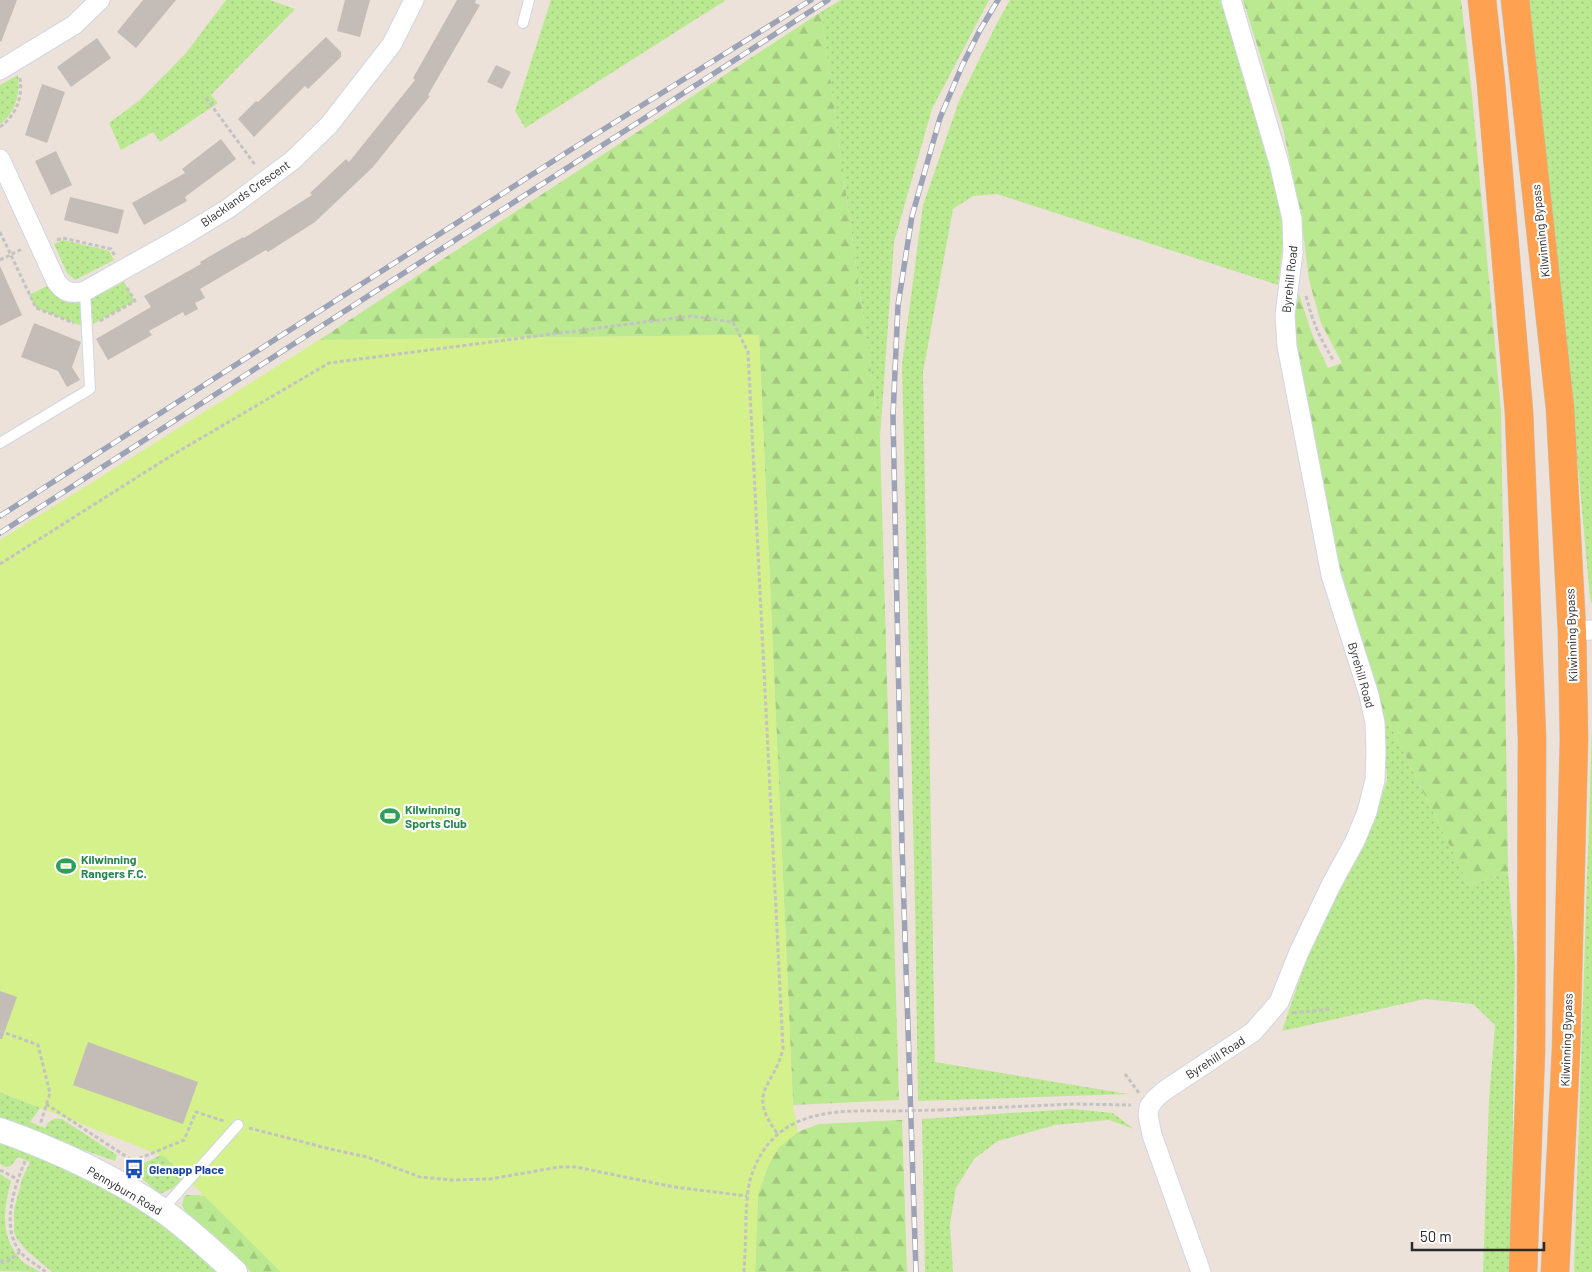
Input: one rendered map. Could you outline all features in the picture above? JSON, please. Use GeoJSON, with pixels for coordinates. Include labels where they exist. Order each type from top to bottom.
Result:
{"type":"FeatureCollection","features":[{"type":"Feature","properties":{"kind":"highway"},"geometry":{"type":"LineString","coordinates":[[1482,0],[1491,83],[1519,412],[1532,738],[1530,1049],[1523,1272]]}},
{"type":"Feature","properties":{"kind":"highway","name":"Kilwinning Bypass"},"geometry":{"type":"LineString","coordinates":[[1515,0],[1560,408],[1582,630],[1574,739],[1566,1050],[1555,1272]]}},
{"type":"Feature","properties":{"kind":"street"},"geometry":{"type":"LineString","coordinates":[[7,66],[74,25],[100,0]]}},
{"type":"Feature","properties":{"kind":"street","name":"Blacklands Crescent"},"geometry":{"type":"LineString","coordinates":[[79,292],[183,236],[229,208],[293,160],[329,125],[392,44],[414,0]]}},
{"type":"Feature","properties":{"kind":"street","name":"Byrehill Road"},"geometry":{"type":"LineString","coordinates":[[1150,1107],[1164,1090],[1253,1032],[1279,1002],[1299,952],[1361,827],[1367,812],[1374,780],[1376,752],[1375,723],[1332,575],[1286,346],[1285,315],[1293,245],[1292,219],[1279,163],[1231,0]]}},
{"type":"Feature","properties":{"kind":"street"},"geometry":{"type":"LineString","coordinates":[[0,159],[56,281],[65,291],[79,292]]}},
{"type":"Feature","properties":{"kind":"street"},"geometry":{"type":"LineString","coordinates":[[1150,1107],[1149,1123],[1152,1135],[1201,1272]]}},
{"type":"Feature","properties":{"kind":"street","name":"Pennyburn Road"},"geometry":{"type":"LineString","coordinates":[[0,1130],[26,1139],[110,1178],[162,1210],[203,1242],[235,1272]]}},
{"type":"Feature","properties":{"kind":"lane"},"geometry":{"type":"LineString","coordinates":[[523,23],[529,0]]}},
{"type":"Feature","properties":{"kind":"lane"},"geometry":{"type":"LineString","coordinates":[[0,443],[90,389],[79,292]]}},
{"type":"Feature","properties":{"kind":"lane"},"geometry":{"type":"LineString","coordinates":[[162,1210],[238,1125]]}},
{"type":"Feature","properties":{"kind":"path"},"geometry":{"type":"LineString","coordinates":[[0,127],[12,115],[20,99],[21,80],[7,66]]}},
{"type":"Feature","properties":{"kind":"path"},"geometry":{"type":"LineString","coordinates":[[206,98],[267,181]]}},
{"type":"Feature","properties":{"kind":"path"},"geometry":{"type":"LineString","coordinates":[[0,260],[63,238],[111,250],[122,270]]}},
{"type":"Feature","properties":{"kind":"path"},"geometry":{"type":"LineString","coordinates":[[1290,273],[1302,283],[1312,320],[1333,360]]}},
{"type":"Feature","properties":{"kind":"path"},"geometry":{"type":"LineString","coordinates":[[0,564],[168,457],[329,363],[691,316],[733,322],[748,352],[749,370],[783,1049],[767,1082],[763,1100],[764,1110],[769,1122],[777,1133]]}},
{"type":"Feature","properties":{"kind":"path"},"geometry":{"type":"LineString","coordinates":[[1270,1013],[1330,1009]]}},
{"type":"Feature","properties":{"kind":"path"},"geometry":{"type":"LineString","coordinates":[[0,1031],[38,1045],[50,1093],[40,1126]]}},
{"type":"Feature","properties":{"kind":"path"},"geometry":{"type":"LineString","coordinates":[[46,1104],[133,1160],[184,1140],[196,1112],[330,1149],[367,1156],[420,1177],[452,1180],[490,1179],[559,1167],[576,1167],[674,1187],[748,1196]]}},
{"type":"Feature","properties":{"kind":"path"},"geometry":{"type":"LineString","coordinates":[[744,1272],[748,1196],[751,1178],[758,1162],[777,1133],[795,1122],[820,1114],[870,1111],[1074,1104],[1150,1107]]}},
{"type":"Feature","properties":{"kind":"path"},"geometry":{"type":"LineString","coordinates":[[25,1160],[8,1212],[8,1224],[12,1239],[20,1252],[46,1272]]}},
{"type":"Feature","properties":{"kind":"path"},"geometry":{"type":"LineString","coordinates":[[0,1170],[17,1180]]}},
{"type":"Feature","properties":{"kind":"path"},"geometry":{"type":"LineString","coordinates":[[0,1262],[8,1261],[20,1252]]}},
{"type":"Feature","properties":{"kind":"green space"},"geometry":{"type":"Polygon","coordinates":[[[226,0],[270,0],[295,9],[211,95],[218,103],[160,142],[153,132],[121,150],[109,123],[140,100],[186,53],[226,0]]]}},
{"type":"Feature","properties":{"kind":"green space"},"geometry":{"type":"Polygon","coordinates":[[[551,0],[726,0],[525,128],[515,111],[551,0]]]}},
{"type":"Feature","properties":{"kind":"green space"},"geometry":{"type":"Polygon","coordinates":[[[841,0],[989,0],[932,109],[894,242],[880,437],[821,12],[841,0]]]}},
{"type":"Feature","properties":{"kind":"green space"},"geometry":{"type":"Polygon","coordinates":[[[1010,0],[1223,0],[1281,204],[1284,234],[1278,285],[997,194],[973,196],[953,209],[923,372],[935,1062],[1128,1094],[918,1101],[902,365],[923,205],[959,101],[1010,0]]]}},
{"type":"Feature","properties":{"kind":"green space"},"geometry":{"type":"Polygon","coordinates":[[[1243,0],[1461,0],[1472,95],[1501,411],[1508,872],[1469,885],[1382,708],[1363,650],[1333,542],[1301,384],[1292,321],[1294,306],[1299,294],[1312,334],[1328,368],[1342,363],[1321,323],[1309,280],[1301,216],[1283,128],[1243,0]]]}},
{"type":"Feature","properties":{"kind":"green space"},"geometry":{"type":"Polygon","coordinates":[[[1528,0],[1592,0],[1592,603],[1590,598],[1568,357],[1528,0]]]}},
{"type":"Feature","properties":{"kind":"green space"},"geometry":{"type":"Polygon","coordinates":[[[821,12],[880,437],[899,1100],[793,1105],[759,335],[319,340],[821,12]]]}},
{"type":"Feature","properties":{"kind":"green space"},"geometry":{"type":"Polygon","coordinates":[[[18,75],[16,102],[10,114],[0,124],[0,85],[18,75]]]}},
{"type":"Feature","properties":{"kind":"green space"},"geometry":{"type":"Polygon","coordinates":[[[63,240],[109,251],[114,260],[75,280],[67,273],[54,244],[63,240]]]}},
{"type":"Feature","properties":{"kind":"green space"},"geometry":{"type":"Polygon","coordinates":[[[124,282],[135,301],[93,324],[91,298],[124,282]]]}},
{"type":"Feature","properties":{"kind":"green space"},"geometry":{"type":"Polygon","coordinates":[[[47,286],[54,294],[61,298],[70,300],[80,299],[82,326],[36,308],[29,295],[47,286]]]}},
{"type":"Feature","properties":{"kind":"green space","name":"Kilwinning Sports Club"},"geometry":{"type":"Polygon","coordinates":[[[759,335],[793,1105],[798,1132],[779,1147],[769,1164],[758,1194],[755,1272],[281,1272],[165,1157],[0,1092],[0,540],[319,340],[759,335]]]}},
{"type":"Feature","properties":{"kind":"green space"},"geometry":{"type":"Polygon","coordinates":[[[1382,708],[1469,885],[1508,872],[1515,960],[1509,1272],[1483,1272],[1489,1100],[1495,1025],[1473,1004],[1425,999],[1282,1031],[1311,946],[1367,839],[1387,780],[1382,708]]]}},
{"type":"Feature","properties":{"kind":"green space"},"geometry":{"type":"Polygon","coordinates":[[[1592,728],[1592,1272],[1574,1272],[1592,728]]]}},
{"type":"Feature","properties":{"kind":"green space"},"geometry":{"type":"Polygon","coordinates":[[[0,1092],[40,1108],[30,1122],[45,1128],[52,1120],[62,1119],[117,1155],[115,1161],[52,1139],[0,1117],[0,1092]]]}},
{"type":"Feature","properties":{"kind":"green space"},"geometry":{"type":"Polygon","coordinates":[[[1072,1109],[1113,1113],[1134,1129],[1109,1120],[1055,1125],[998,1141],[974,1159],[956,1188],[950,1224],[953,1272],[925,1272],[922,1119],[1072,1109]]]}},
{"type":"Feature","properties":{"kind":"green space"},"geometry":{"type":"Polygon","coordinates":[[[902,1120],[907,1272],[755,1272],[758,1194],[769,1164],[779,1147],[798,1132],[819,1124],[902,1120]]]}},
{"type":"Feature","properties":{"kind":"green space"},"geometry":{"type":"Polygon","coordinates":[[[0,1142],[70,1171],[137,1207],[179,1236],[218,1272],[52,1272],[25,1249],[14,1232],[14,1210],[22,1179],[30,1162],[18,1157],[11,1166],[6,1167],[0,1164],[0,1142]]]}},
{"type":"Feature","properties":{"kind":"green space"},"geometry":{"type":"Polygon","coordinates":[[[161,1155],[166,1157],[185,1176],[173,1188],[160,1194],[135,1173],[140,1165],[161,1155]]]}},
{"type":"Feature","properties":{"kind":"green space"},"geometry":{"type":"Polygon","coordinates":[[[0,1174],[11,1181],[5,1214],[5,1224],[10,1244],[23,1262],[40,1272],[0,1271],[0,1174]]]}},
{"type":"Feature","properties":{"kind":"green space"},"geometry":{"type":"Polygon","coordinates":[[[187,1195],[198,1195],[261,1206],[344,1272],[251,1272],[225,1245],[187,1216],[182,1205],[184,1197],[187,1195]]]}},
{"type":"Feature","properties":{"kind":"building"},"geometry":{"type":"Polygon","coordinates":[[[0,0],[17,0],[1,42],[0,41],[0,0]]]}},
{"type":"Feature","properties":{"kind":"building"},"geometry":{"type":"Polygon","coordinates":[[[143,0],[176,0],[136,48],[117,32],[143,0]]]}},
{"type":"Feature","properties":{"kind":"building"},"geometry":{"type":"Polygon","coordinates":[[[345,0],[370,0],[360,37],[337,31],[345,0]]]}},
{"type":"Feature","properties":{"kind":"building"},"geometry":{"type":"Polygon","coordinates":[[[457,0],[476,0],[475,3],[480,5],[428,95],[430,96],[373,167],[315,222],[268,252],[266,250],[200,289],[205,298],[195,303],[198,309],[185,316],[183,312],[149,331],[152,335],[108,360],[96,339],[151,307],[144,296],[201,264],[200,262],[244,238],[312,195],[310,193],[346,159],[349,162],[415,80],[413,78],[457,0]]]}},
{"type":"Feature","properties":{"kind":"building"},"geometry":{"type":"Polygon","coordinates":[[[326,37],[341,52],[341,57],[308,89],[305,86],[254,137],[238,119],[326,37]]]}},
{"type":"Feature","properties":{"kind":"building"},"geometry":{"type":"Polygon","coordinates":[[[97,38],[111,58],[71,87],[57,67],[97,38]]]}},
{"type":"Feature","properties":{"kind":"building"},"geometry":{"type":"Polygon","coordinates":[[[496,65],[511,72],[502,89],[487,82],[496,65]]]}},
{"type":"Feature","properties":{"kind":"building"},"geometry":{"type":"Polygon","coordinates":[[[42,84],[65,92],[47,143],[25,135],[42,84]]]}},
{"type":"Feature","properties":{"kind":"building"},"geometry":{"type":"Polygon","coordinates":[[[221,139],[236,159],[185,197],[187,201],[144,225],[132,203],[185,173],[182,169],[221,139]]]}},
{"type":"Feature","properties":{"kind":"building"},"geometry":{"type":"Polygon","coordinates":[[[56,151],[72,185],[51,195],[35,161],[56,151]]]}},
{"type":"Feature","properties":{"kind":"building"},"geometry":{"type":"Polygon","coordinates":[[[70,197],[124,210],[118,234],[64,220],[70,197]]]}},
{"type":"Feature","properties":{"kind":"building"},"geometry":{"type":"Polygon","coordinates":[[[0,266],[22,315],[0,326],[0,266]]]}},
{"type":"Feature","properties":{"kind":"building"},"geometry":{"type":"Polygon","coordinates":[[[34,323],[81,342],[72,367],[80,380],[67,387],[58,371],[21,357],[34,323]]]}},
{"type":"Feature","properties":{"kind":"building"},"geometry":{"type":"Polygon","coordinates":[[[0,991],[17,997],[2,1039],[0,1039],[0,991]]]}},
{"type":"Feature","properties":{"kind":"building"},"geometry":{"type":"Polygon","coordinates":[[[88,1042],[198,1082],[183,1124],[73,1085],[88,1042]]]}},
{"type":"Feature","properties":{"kind":"railway"},"geometry":{"type":"LineString","coordinates":[[0,516],[572,149],[811,0]]}},
{"type":"Feature","properties":{"kind":"railway"},"geometry":{"type":"LineString","coordinates":[[0,533],[828,0]]}},
{"type":"Feature","properties":{"kind":"railway"},"geometry":{"type":"LineString","coordinates":[[916,1272],[902,845],[893,416],[898,305],[912,216],[940,118],[962,66],[998,0]]}},
{"type":"Feature","properties":{"kind":"place","name":"Kilwinning Sports Club"},"geometry":{"type":"Point","coordinates":[390,816]}},
{"type":"Feature","properties":{"kind":"place","name":"Kilwinning Rangers F.C."},"geometry":{"type":"Point","coordinates":[66,866]}},
{"type":"Feature","properties":{"kind":"place","name":"Glenapp Place"},"geometry":{"type":"Point","coordinates":[134,1169]}}]}
